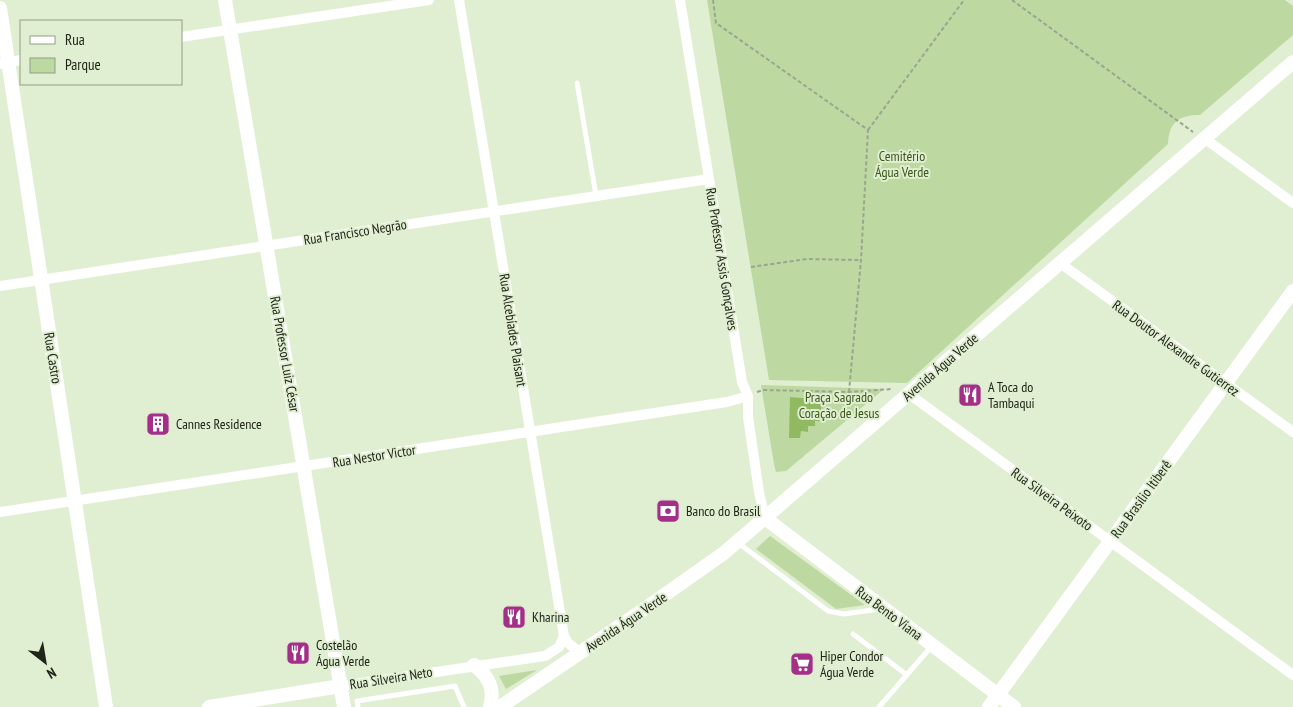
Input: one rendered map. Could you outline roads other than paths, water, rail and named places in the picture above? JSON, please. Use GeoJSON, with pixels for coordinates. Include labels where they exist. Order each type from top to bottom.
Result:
{"type":"FeatureCollection","features":[{"type":"Feature","properties":{"kind":"main road","name":"Rua Professor Luiz César"},"geometry":{"type":"LineString","coordinates":[[225,0],[344,707]]}},
{"type":"Feature","properties":{"kind":"main road","name":"Rua Castro"},"geometry":{"type":"LineString","coordinates":[[0,8],[10,62],[106,707]]}},
{"type":"Feature","properties":{"kind":"main road","name":"Avenida Água Verde"},"geometry":{"type":"LineString","coordinates":[[500,707],[691,577],[736,542],[1293,62]]}},
{"type":"Feature","properties":{"kind":"main road","name":"Rua Brasílio Itiberê"},"geometry":{"type":"LineString","coordinates":[[989,707],[1293,290]]}},
{"type":"Feature","properties":{"kind":"main road","name":"Rua Bento Viana"},"geometry":{"type":"LineString","coordinates":[[764,518],[1014,707]]}},
{"type":"Feature","properties":{"kind":"main road"},"geometry":{"type":"LineString","coordinates":[[474,666],[487,676],[490,683],[492,691],[490,707]]}},
{"type":"Feature","properties":{"kind":"main road","name":"Rua Silveira Neto"},"geometry":{"type":"LineString","coordinates":[[209,707],[341,686]]}},
{"type":"Feature","properties":{"kind":"street"},"geometry":{"type":"LineString","coordinates":[[182,37],[429,0]]}},
{"type":"Feature","properties":{"kind":"street","name":"Rua Alcebíades Plaisant"},"geometry":{"type":"LineString","coordinates":[[459,0],[564,636]]}},
{"type":"Feature","properties":{"kind":"street","name":"Rua Professor Assis Gonçalves"},"geometry":{"type":"LineString","coordinates":[[680,0],[742,382],[748,396],[748,417],[764,518]]}},
{"type":"Feature","properties":{"kind":"street"},"geometry":{"type":"LineString","coordinates":[[1204,138],[1293,203]]}},
{"type":"Feature","properties":{"kind":"street","name":"Rua Francisco Negrão"},"geometry":{"type":"LineString","coordinates":[[0,286],[709,180]]}},
{"type":"Feature","properties":{"kind":"street","name":"Rua Doutor Alexandre Gutierrez"},"geometry":{"type":"LineString","coordinates":[[1060,263],[1293,432]]}},
{"type":"Feature","properties":{"kind":"street","name":"Rua Silveira Peixoto"},"geometry":{"type":"LineString","coordinates":[[909,394],[1293,675]]}},
{"type":"Feature","properties":{"kind":"street","name":"Rua Nestor Victor"},"geometry":{"type":"LineString","coordinates":[[0,512],[727,402],[748,396]]}},
{"type":"Feature","properties":{"kind":"street"},"geometry":{"type":"LineString","coordinates":[[564,636],[568,643],[581,653]]}},
{"type":"Feature","properties":{"kind":"street","name":"Rua Silveira Neto"},"geometry":{"type":"LineString","coordinates":[[341,686],[545,656],[560,647],[564,636]]}},
{"type":"Feature","properties":{"kind":"lane"},"geometry":{"type":"LineString","coordinates":[[577,83],[596,196]]}},
{"type":"Feature","properties":{"kind":"lane"},"geometry":{"type":"LineString","coordinates":[[736,542],[828,611],[844,614],[884,608]]}},
{"type":"Feature","properties":{"kind":"lane"},"geometry":{"type":"LineString","coordinates":[[854,634],[907,675]]}},
{"type":"Feature","properties":{"kind":"lane"},"geometry":{"type":"LineString","coordinates":[[879,707],[932,645]]}},
{"type":"Feature","properties":{"kind":"lane"},"geometry":{"type":"LineString","coordinates":[[358,707],[357,702],[455,686],[464,707]]}},
{"type":"Feature","properties":{"kind":"place","name":"A Toca do Tambaqui"},"geometry":{"type":"Point","coordinates":[970,395]}},
{"type":"Feature","properties":{"kind":"place","name":"Cannes Residence"},"geometry":{"type":"Point","coordinates":[158,424]}},
{"type":"Feature","properties":{"kind":"place","name":"Banco do Brasil"},"geometry":{"type":"Point","coordinates":[668,511]}},
{"type":"Feature","properties":{"kind":"place","name":"Kharina"},"geometry":{"type":"Point","coordinates":[514,617]}},
{"type":"Feature","properties":{"kind":"place","name":"Costelão Água Verde"},"geometry":{"type":"Point","coordinates":[298,653]}},
{"type":"Feature","properties":{"kind":"place","name":"Hiper Condor Água Verde"},"geometry":{"type":"Point","coordinates":[802,664]}},
{"type":"Feature","properties":{"kind":"park label","name":"Cemitério Água Verde"},"geometry":{"type":"Point","coordinates":[902,164]}},
{"type":"Feature","properties":{"kind":"park label","name":"Praça Sagrado Coração de Jesus"},"geometry":{"type":"Point","coordinates":[839,406]}}]}
